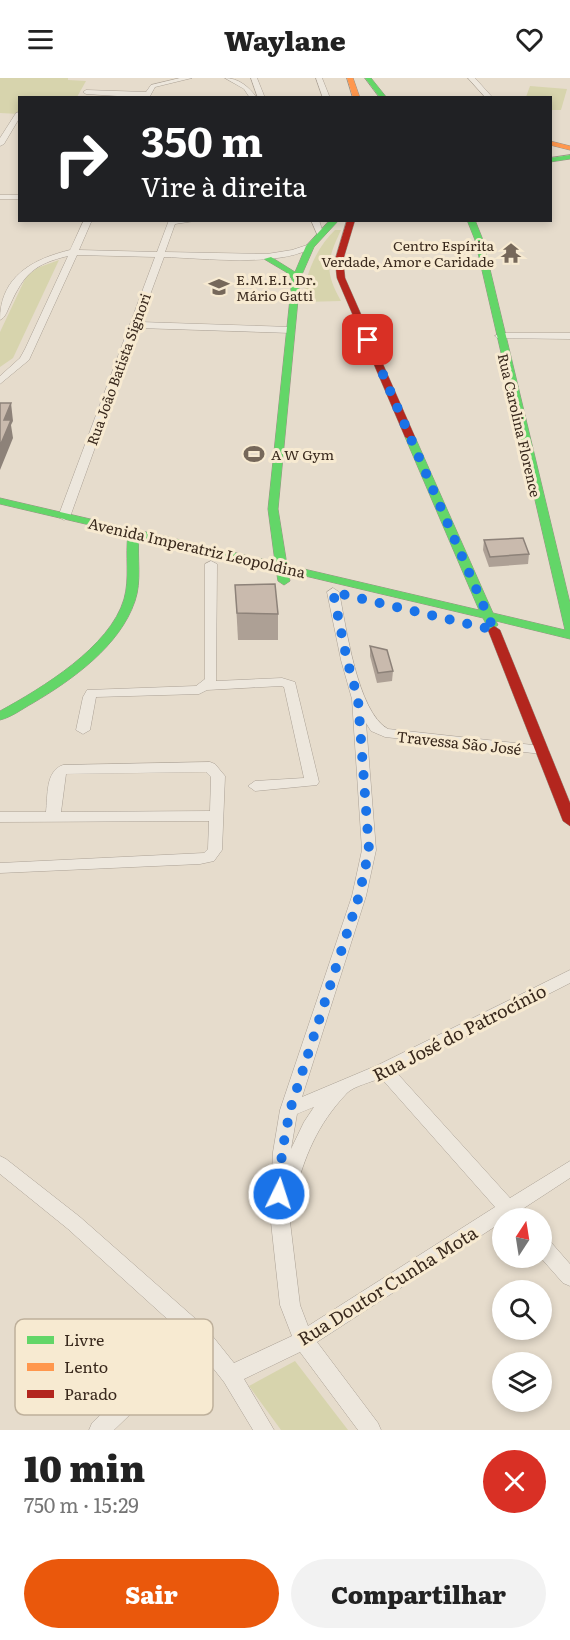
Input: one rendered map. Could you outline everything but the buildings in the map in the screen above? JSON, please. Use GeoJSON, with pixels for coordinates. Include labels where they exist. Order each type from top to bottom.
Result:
{"type":"FeatureCollection","features":[{"type":"Feature","properties":{"kind":"main road"},"geometry":{"type":"LineString","coordinates":[[350,78],[356,96]]}},
{"type":"Feature","properties":{"kind":"main road"},"geometry":{"type":"LineString","coordinates":[[368,78],[382,96]]}},
{"type":"Feature","properties":{"kind":"main road"},"geometry":{"type":"LineString","coordinates":[[284,581],[273,509],[296,279],[310,246],[333,222]]}},
{"type":"Feature","properties":{"kind":"main road"},"geometry":{"type":"LineString","coordinates":[[350,222],[339,260],[341,278],[489,616],[570,821]]}},
{"type":"Feature","properties":{"kind":"main road","name":"Rua Carolina Florence"},"geometry":{"type":"LineString","coordinates":[[472,222],[479,240],[570,629]]}},
{"type":"Feature","properties":{"kind":"main road"},"geometry":{"type":"LineString","coordinates":[[267,259],[289,270],[296,279]]}},
{"type":"Feature","properties":{"kind":"main road","name":"Avenida Imperatriz Leopoldina"},"geometry":{"type":"LineString","coordinates":[[0,501],[64,517],[211,564],[570,648]]}},
{"type":"Feature","properties":{"kind":"main road","name":"Avenida Imperatriz Leopoldina"},"geometry":{"type":"LineString","coordinates":[[0,514],[280,566],[570,635]]}},
{"type":"Feature","properties":{"kind":"main road"},"geometry":{"type":"LineString","coordinates":[[0,715],[38,698],[68,677],[116,626],[130,599],[133,538]]}},
{"type":"Feature","properties":{"kind":"main road"},"geometry":{"type":"LineString","coordinates":[[552,559],[570,572]]}},
{"type":"Feature","properties":{"kind":"street"},"geometry":{"type":"LineString","coordinates":[[86,92],[145,96],[153,86],[189,78]]}},
{"type":"Feature","properties":{"kind":"street"},"geometry":{"type":"LineString","coordinates":[[229,78],[247,78]]}},
{"type":"Feature","properties":{"kind":"street"},"geometry":{"type":"LineString","coordinates":[[229,78],[246,88],[252,96]]}},
{"type":"Feature","properties":{"kind":"street"},"geometry":{"type":"LineString","coordinates":[[254,78],[261,96]]}},
{"type":"Feature","properties":{"kind":"street"},"geometry":{"type":"LineString","coordinates":[[319,78],[326,96]]}},
{"type":"Feature","properties":{"kind":"street"},"geometry":{"type":"LineString","coordinates":[[471,78],[488,96]]}},
{"type":"Feature","properties":{"kind":"street"},"geometry":{"type":"LineString","coordinates":[[0,144],[18,114]]}},
{"type":"Feature","properties":{"kind":"street"},"geometry":{"type":"LineString","coordinates":[[0,197],[18,197]]}},
{"type":"Feature","properties":{"kind":"street"},"geometry":{"type":"LineString","coordinates":[[2,378],[24,360],[30,349],[87,222]]}},
{"type":"Feature","properties":{"kind":"street","name":"Rua João Batista Signori"},"geometry":{"type":"LineString","coordinates":[[64,517],[173,222]]}},
{"type":"Feature","properties":{"kind":"street"},"geometry":{"type":"LineString","coordinates":[[316,222],[321,234]]}},
{"type":"Feature","properties":{"kind":"street"},"geometry":{"type":"LineString","coordinates":[[0,317],[20,275],[27,268],[45,259],[73,252],[252,257],[275,256],[310,246]]}},
{"type":"Feature","properties":{"kind":"street"},"geometry":{"type":"LineString","coordinates":[[252,257],[302,262]]}},
{"type":"Feature","properties":{"kind":"street"},"geometry":{"type":"LineString","coordinates":[[134,325],[291,330]]}},
{"type":"Feature","properties":{"kind":"street"},"geometry":{"type":"LineString","coordinates":[[500,336],[570,336]]}},
{"type":"Feature","properties":{"kind":"street"},"geometry":{"type":"LineString","coordinates":[[209,683],[211,564]]}},
{"type":"Feature","properties":{"kind":"street"},"geometry":{"type":"LineString","coordinates":[[333,592],[347,660],[358,699],[369,850],[359,896],[290,1110],[282,1152],[279,1213],[290,1305],[303,1340],[371,1430]]}},
{"type":"Feature","properties":{"kind":"street"},"geometry":{"type":"LineString","coordinates":[[83,730],[88,697],[92,693],[186,691],[199,690],[209,683],[282,682],[290,685],[312,782],[255,786]]}},
{"type":"Feature","properties":{"kind":"street","name":"Travessa São José"},"geometry":{"type":"LineString","coordinates":[[358,699],[376,728],[385,733],[542,750]]}},
{"type":"Feature","properties":{"kind":"street"},"geometry":{"type":"LineString","coordinates":[[0,868],[209,857],[215,850],[218,776],[210,767],[63,770],[58,774],[53,816]]}},
{"type":"Feature","properties":{"kind":"street"},"geometry":{"type":"LineString","coordinates":[[0,817],[216,816]]}},
{"type":"Feature","properties":{"kind":"street","name":"Rua José do Patrocínio"},"geometry":{"type":"LineString","coordinates":[[290,1110],[384,1070],[570,976]]}},
{"type":"Feature","properties":{"kind":"street"},"geometry":{"type":"LineString","coordinates":[[384,1070],[508,1208]]}},
{"type":"Feature","properties":{"kind":"street","name":"Rua José do Patrocínio"},"geometry":{"type":"LineString","coordinates":[[279,1213],[307,1131],[331,1100],[348,1087]]}},
{"type":"Feature","properties":{"kind":"street"},"geometry":{"type":"LineString","coordinates":[[0,1164],[74,1223],[182,1319]]}},
{"type":"Feature","properties":{"kind":"street","name":"Rua Doutor Cunha Mota"},"geometry":{"type":"LineString","coordinates":[[519,1208],[570,1169]]}},
{"type":"Feature","properties":{"kind":"street","name":"Rua Doutor Cunha Mota"},"geometry":{"type":"LineString","coordinates":[[231,1375],[303,1340],[492,1225]]}},
{"type":"Feature","properties":{"kind":"street"},"geometry":{"type":"LineString","coordinates":[[552,1257],[570,1277]]}},
{"type":"Feature","properties":{"kind":"street"},"geometry":{"type":"LineString","coordinates":[[213,1352],[231,1375],[264,1430]]}},
{"type":"Feature","properties":{"kind":"street"},"geometry":{"type":"LineString","coordinates":[[99,1430],[115,1415]]}},
{"type":"Feature","properties":{"kind":"shaded area"},"geometry":{"type":"Polygon","coordinates":[[[0,78],[68,78],[68,80],[86,81],[78,96],[18,96],[18,114],[0,113],[0,78]]]}},
{"type":"Feature","properties":{"kind":"shaded area"},"geometry":{"type":"Polygon","coordinates":[[[530,86],[567,89],[561,110],[552,110],[552,96],[526,96],[530,86]]]}},
{"type":"Feature","properties":{"kind":"shaded area"},"geometry":{"type":"Polygon","coordinates":[[[335,230],[341,230],[329,265],[332,281],[341,301],[303,302],[312,263],[322,245],[335,230]]]}},
{"type":"Feature","properties":{"kind":"shaded area"},"geometry":{"type":"Polygon","coordinates":[[[59,260],[13,358],[0,367],[0,332],[26,277],[37,268],[59,260]]]}},
{"type":"Feature","properties":{"kind":"shaded area"},"geometry":{"type":"Polygon","coordinates":[[[295,1361],[348,1430],[281,1430],[249,1386],[295,1361]]]}},
{"type":"Feature","properties":{"kind":"traffic: fast"},"geometry":{"type":"LineString","coordinates":[[368,78],[382,96]]}},
{"type":"Feature","properties":{"kind":"traffic: fast"},"geometry":{"type":"LineString","coordinates":[[552,160],[570,157]]}},
{"type":"Feature","properties":{"kind":"traffic: fast"},"geometry":{"type":"LineString","coordinates":[[284,581],[273,509],[296,279],[310,246],[333,222]]}},
{"type":"Feature","properties":{"kind":"traffic: fast"},"geometry":{"type":"LineString","coordinates":[[472,222],[479,240],[570,629]]}},
{"type":"Feature","properties":{"kind":"traffic: fast"},"geometry":{"type":"LineString","coordinates":[[268,259],[289,270],[296,279]]}},
{"type":"Feature","properties":{"kind":"traffic: fast"},"geometry":{"type":"LineString","coordinates":[[410,437],[492,625]]}},
{"type":"Feature","properties":{"kind":"traffic: fast"},"geometry":{"type":"LineString","coordinates":[[0,501],[570,635]]}},
{"type":"Feature","properties":{"kind":"traffic: fast"},"geometry":{"type":"LineString","coordinates":[[0,716],[55,683],[94,652],[110,635],[130,600],[133,583],[134,531]]}},
{"type":"Feature","properties":{"kind":"traffic: slow"},"geometry":{"type":"LineString","coordinates":[[350,78],[356,96]]}},
{"type":"Feature","properties":{"kind":"traffic: slow"},"geometry":{"type":"LineString","coordinates":[[552,144],[570,148]]}},
{"type":"Feature","properties":{"kind":"traffic: jam"},"geometry":{"type":"LineString","coordinates":[[350,222],[339,260],[341,278],[410,437]]}},
{"type":"Feature","properties":{"kind":"traffic: jam"},"geometry":{"type":"LineString","coordinates":[[494,630],[570,821]]}},
{"type":"Feature","properties":{"kind":"place","name":"Centro Espírita Verdade, Amor e Caridade"},"geometry":{"type":"Point","coordinates":[511,253]}},
{"type":"Feature","properties":{"kind":"place","name":"E.M.E.I. Dr. Mário Gatti"},"geometry":{"type":"Point","coordinates":[219,287]}},
{"type":"Feature","properties":{"kind":"place","name":"A W Gym"},"geometry":{"type":"Point","coordinates":[254,454]}},
{"type":"Feature","properties":{"kind":"route"},"geometry":{"type":"LineString","coordinates":[[279,1194],[282,1152],[290,1110],[359,896],[369,850],[358,699],[347,660],[333,592],[494,630],[368,340]]}}]}
